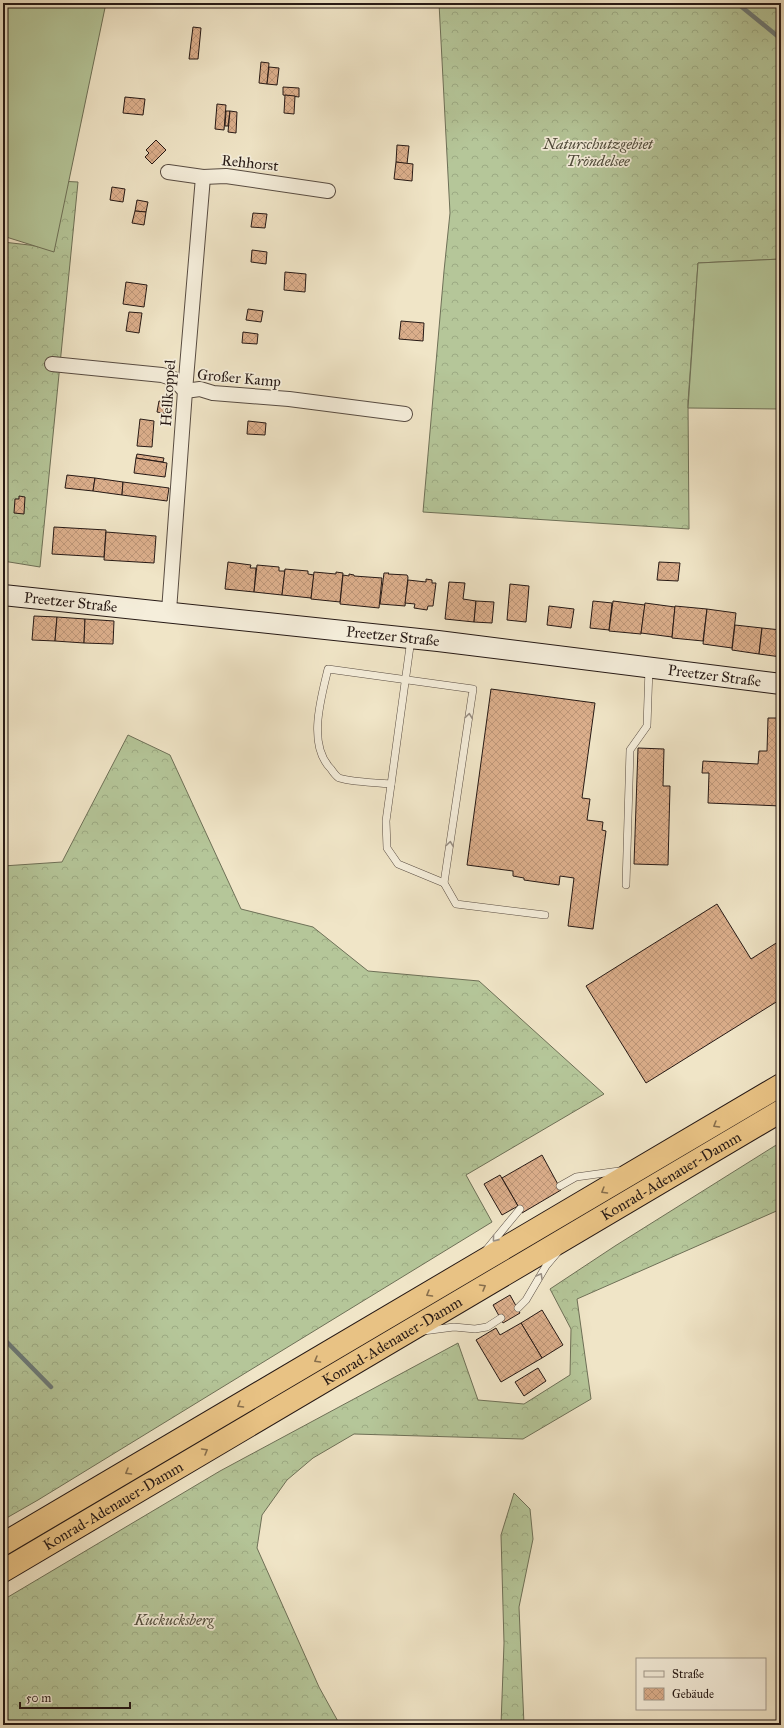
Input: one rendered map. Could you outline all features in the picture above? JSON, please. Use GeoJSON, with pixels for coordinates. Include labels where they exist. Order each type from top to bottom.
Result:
{"type":"FeatureCollection","features":[{"type":"Feature","properties":{"kind":"highway","name":"Konrad-Adenauer-Damm"},"geometry":{"type":"LineString","coordinates":[[3,1544],[781,1085]]}},
{"type":"Feature","properties":{"kind":"highway","name":"Konrad-Adenauer-Damm"},"geometry":{"type":"LineString","coordinates":[[3,1571],[781,1111]]}},
{"type":"Feature","properties":{"kind":"street","name":"Rehhorst"},"geometry":{"type":"LineString","coordinates":[[168,172],[203,177],[226,176],[328,191]]}},
{"type":"Feature","properties":{"kind":"street","name":"Hellkoppel"},"geometry":{"type":"LineString","coordinates":[[169,611],[185,391],[203,177]]}},
{"type":"Feature","properties":{"kind":"street","name":"Großer Kamp"},"geometry":{"type":"LineString","coordinates":[[52,364],[162,376],[174,379],[185,391],[200,389],[213,393],[289,399],[404,414]]}},
{"type":"Feature","properties":{"kind":"street","name":"Preetzer Straße"},"geometry":{"type":"LineString","coordinates":[[3,594],[411,638],[781,684]]}},
{"type":"Feature","properties":{"kind":"lane"},"geometry":{"type":"LineString","coordinates":[[411,638],[386,821],[386,848],[398,864],[444,883],[456,904],[545,915]]}},
{"type":"Feature","properties":{"kind":"lane"},"geometry":{"type":"LineString","coordinates":[[626,885],[630,750],[647,726],[649,668]]}},
{"type":"Feature","properties":{"kind":"lane"},"geometry":{"type":"LineString","coordinates":[[391,784],[338,777],[327,766],[321,754],[318,741],[319,706],[328,669],[473,689],[444,883]]}},
{"type":"Feature","properties":{"kind":"lane"},"geometry":{"type":"LineString","coordinates":[[560,1186],[576,1177],[620,1170],[637,1171]]}},
{"type":"Feature","properties":{"kind":"lane"},"geometry":{"type":"LineString","coordinates":[[463,1274],[485,1251],[520,1209]]}},
{"type":"Feature","properties":{"kind":"lane"},"geometry":{"type":"LineString","coordinates":[[518,1308],[526,1300],[546,1266],[574,1234]]}},
{"type":"Feature","properties":{"kind":"lane"},"geometry":{"type":"LineString","coordinates":[[401,1335],[454,1327],[475,1329],[486,1327],[501,1318]]}},
{"type":"Feature","properties":{"kind":"green space"},"geometry":{"type":"Polygon","coordinates":[[[3,3],[106,3],[54,252],[3,236],[3,3]]]}},
{"type":"Feature","properties":{"kind":"green space","name":"Naturschutzgebiet Tröndelsee"},"geometry":{"type":"Polygon","coordinates":[[[439,3],[781,3],[781,259],[698,263],[688,402],[689,529],[423,512],[450,213],[439,3]]]}},
{"type":"Feature","properties":{"kind":"green space"},"geometry":{"type":"Polygon","coordinates":[[[58,181],[78,182],[40,567],[3,561],[3,242],[38,246],[58,181]]]}},
{"type":"Feature","properties":{"kind":"green space"},"geometry":{"type":"Polygon","coordinates":[[[781,259],[781,409],[688,408],[698,263],[781,259]]]}},
{"type":"Feature","properties":{"kind":"green space"},"geometry":{"type":"Polygon","coordinates":[[[128,735],[170,755],[241,909],[313,927],[368,971],[479,981],[604,1094],[466,1175],[492,1222],[3,1520],[3,866],[62,862],[128,735]]]}},
{"type":"Feature","properties":{"kind":"green space","name":"Kuckucksberg"},"geometry":{"type":"Polygon","coordinates":[[[781,1142],[781,1209],[577,1299],[591,1399],[523,1439],[354,1434],[313,1458],[287,1480],[262,1515],[257,1548],[319,1687],[340,1725],[3,1725],[3,1600],[220,1471],[458,1343],[478,1400],[524,1404],[570,1375],[571,1329],[550,1289],[615,1246],[781,1142]]]}},
{"type":"Feature","properties":{"kind":"green space"},"geometry":{"type":"Polygon","coordinates":[[[514,1493],[530,1509],[533,1539],[519,1607],[524,1725],[501,1725],[504,1643],[501,1535],[514,1493]]]}},
{"type":"Feature","properties":{"kind":"building"},"geometry":{"type":"Polygon","coordinates":[[[193,27],[201,28],[198,59],[189,59],[193,27]]]}},
{"type":"Feature","properties":{"kind":"building"},"geometry":{"type":"Polygon","coordinates":[[[261,62],[269,63],[267,84],[259,83],[261,62]]]}},
{"type":"Feature","properties":{"kind":"building"},"geometry":{"type":"Polygon","coordinates":[[[269,67],[279,68],[277,85],[267,84],[269,67]]]}},
{"type":"Feature","properties":{"kind":"building"},"geometry":{"type":"Polygon","coordinates":[[[283,87],[299,88],[299,97],[283,95],[283,87]]]}},
{"type":"Feature","properties":{"kind":"building"},"geometry":{"type":"Polygon","coordinates":[[[285,95],[295,96],[294,114],[284,113],[285,95]]]}},
{"type":"Feature","properties":{"kind":"building"},"geometry":{"type":"Polygon","coordinates":[[[125,97],[145,99],[143,115],[123,113],[125,97]]]}},
{"type":"Feature","properties":{"kind":"building"},"geometry":{"type":"Polygon","coordinates":[[[217,104],[226,105],[224,130],[215,129],[217,104]]]}},
{"type":"Feature","properties":{"kind":"building"},"geometry":{"type":"Polygon","coordinates":[[[226,111],[230,111],[228,126],[225,126],[226,111]]]}},
{"type":"Feature","properties":{"kind":"building"},"geometry":{"type":"Polygon","coordinates":[[[230,111],[237,112],[236,133],[228,132],[230,111]]]}},
{"type":"Feature","properties":{"kind":"building"},"geometry":{"type":"Polygon","coordinates":[[[156,140],[166,150],[152,164],[145,157],[149,153],[146,150],[156,140]]]}},
{"type":"Feature","properties":{"kind":"building"},"geometry":{"type":"Polygon","coordinates":[[[397,145],[409,146],[407,164],[396,162],[397,145]]]}},
{"type":"Feature","properties":{"kind":"building"},"geometry":{"type":"Polygon","coordinates":[[[396,162],[413,164],[412,181],[394,179],[396,162]]]}},
{"type":"Feature","properties":{"kind":"building"},"geometry":{"type":"Polygon","coordinates":[[[112,187],[125,189],[123,202],[110,200],[112,187]]]}},
{"type":"Feature","properties":{"kind":"building"},"geometry":{"type":"Polygon","coordinates":[[[137,200],[148,202],[146,212],[135,211],[137,200]]]}},
{"type":"Feature","properties":{"kind":"building"},"geometry":{"type":"Polygon","coordinates":[[[135,211],[146,212],[144,225],[132,223],[135,211]]]}},
{"type":"Feature","properties":{"kind":"building"},"geometry":{"type":"Polygon","coordinates":[[[253,213],[267,214],[265,228],[251,227],[253,213]]]}},
{"type":"Feature","properties":{"kind":"building"},"geometry":{"type":"Polygon","coordinates":[[[252,250],[267,252],[266,264],[251,262],[252,250]]]}},
{"type":"Feature","properties":{"kind":"building"},"geometry":{"type":"Polygon","coordinates":[[[285,272],[306,274],[305,292],[284,290],[285,272]]]}},
{"type":"Feature","properties":{"kind":"building"},"geometry":{"type":"Polygon","coordinates":[[[126,282],[147,285],[144,307],[123,304],[126,282]]]}},
{"type":"Feature","properties":{"kind":"building"},"geometry":{"type":"Polygon","coordinates":[[[248,309],[263,311],[261,322],[246,320],[248,309]]]}},
{"type":"Feature","properties":{"kind":"building"},"geometry":{"type":"Polygon","coordinates":[[[129,312],[142,313],[139,333],[126,331],[129,312]]]}},
{"type":"Feature","properties":{"kind":"building"},"geometry":{"type":"Polygon","coordinates":[[[401,321],[424,323],[423,341],[399,339],[401,321]]]}},
{"type":"Feature","properties":{"kind":"building"},"geometry":{"type":"Polygon","coordinates":[[[243,332],[258,334],[257,344],[242,343],[243,332]]]}},
{"type":"Feature","properties":{"kind":"building"},"geometry":{"type":"Polygon","coordinates":[[[159,401],[169,403],[168,414],[157,412],[159,401]]]}},
{"type":"Feature","properties":{"kind":"building"},"geometry":{"type":"Polygon","coordinates":[[[140,419],[154,421],[152,447],[137,446],[140,419]]]}},
{"type":"Feature","properties":{"kind":"building"},"geometry":{"type":"Polygon","coordinates":[[[248,421],[266,423],[265,435],[247,434],[248,421]]]}},
{"type":"Feature","properties":{"kind":"building"},"geometry":{"type":"Polygon","coordinates":[[[137,454],[164,458],[163,462],[136,458],[137,454]]]}},
{"type":"Feature","properties":{"kind":"building"},"geometry":{"type":"Polygon","coordinates":[[[136,458],[167,463],[165,477],[134,473],[136,458]]]}},
{"type":"Feature","properties":{"kind":"building"},"geometry":{"type":"Polygon","coordinates":[[[67,475],[95,478],[93,491],[65,488],[67,475]]]}},
{"type":"Feature","properties":{"kind":"building"},"geometry":{"type":"Polygon","coordinates":[[[95,478],[123,482],[122,495],[93,491],[95,478]]]}},
{"type":"Feature","properties":{"kind":"building"},"geometry":{"type":"Polygon","coordinates":[[[123,482],[169,488],[167,501],[122,495],[123,482]]]}},
{"type":"Feature","properties":{"kind":"building"},"geometry":{"type":"Polygon","coordinates":[[[19,496],[25,497],[24,514],[14,513],[15,499],[19,499],[19,496]]]}},
{"type":"Feature","properties":{"kind":"building"},"geometry":{"type":"Polygon","coordinates":[[[54,527],[106,530],[104,557],[52,554],[54,527]]]}},
{"type":"Feature","properties":{"kind":"building"},"geometry":{"type":"Polygon","coordinates":[[[106,532],[156,536],[154,563],[104,560],[106,532]]]}},
{"type":"Feature","properties":{"kind":"building"},"geometry":{"type":"Polygon","coordinates":[[[228,562],[251,565],[250,568],[256,568],[254,592],[225,589],[228,562]]]}},
{"type":"Feature","properties":{"kind":"building"},"geometry":{"type":"Polygon","coordinates":[[[659,562],[680,563],[678,581],[657,580],[659,562]]]}},
{"type":"Feature","properties":{"kind":"building"},"geometry":{"type":"Polygon","coordinates":[[[257,565],[279,567],[279,571],[285,571],[282,595],[254,592],[257,565]]]}},
{"type":"Feature","properties":{"kind":"building"},"geometry":{"type":"Polygon","coordinates":[[[285,569],[308,571],[308,574],[314,575],[311,598],[282,595],[285,569]]]}},
{"type":"Feature","properties":{"kind":"building"},"geometry":{"type":"Polygon","coordinates":[[[314,572],[336,574],[336,572],[343,573],[340,602],[311,599],[314,572]]]}},
{"type":"Feature","properties":{"kind":"building"},"geometry":{"type":"Polygon","coordinates":[[[384,573],[407,575],[405,606],[380,604],[384,573]]]}},
{"type":"Feature","properties":{"kind":"building"},"geometry":{"type":"Polygon","coordinates":[[[349,574],[354,576],[382,578],[379,608],[340,604],[343,575],[349,576],[349,574]]]}},
{"type":"Feature","properties":{"kind":"building"},"geometry":{"type":"Polygon","coordinates":[[[426,579],[432,580],[432,583],[436,583],[433,606],[428,606],[427,610],[414,608],[415,604],[405,603],[408,580],[426,582],[426,579]]]}},
{"type":"Feature","properties":{"kind":"building"},"geometry":{"type":"Polygon","coordinates":[[[449,582],[465,583],[463,599],[476,601],[474,622],[445,619],[449,582]]]}},
{"type":"Feature","properties":{"kind":"building"},"geometry":{"type":"Polygon","coordinates":[[[510,584],[529,586],[526,622],[507,620],[510,584]]]}},
{"type":"Feature","properties":{"kind":"building"},"geometry":{"type":"Polygon","coordinates":[[[476,601],[494,602],[492,623],[474,622],[476,601]]]}},
{"type":"Feature","properties":{"kind":"building"},"geometry":{"type":"Polygon","coordinates":[[[593,601],[612,603],[609,630],[590,628],[593,601]]]}},
{"type":"Feature","properties":{"kind":"building"},"geometry":{"type":"Polygon","coordinates":[[[613,601],[645,605],[641,634],[609,631],[613,601]]]}},
{"type":"Feature","properties":{"kind":"building"},"geometry":{"type":"Polygon","coordinates":[[[645,603],[675,607],[672,637],[641,633],[645,603]]]}},
{"type":"Feature","properties":{"kind":"building"},"geometry":{"type":"Polygon","coordinates":[[[549,606],[574,609],[571,628],[547,625],[549,606]]]}},
{"type":"Feature","properties":{"kind":"building"},"geometry":{"type":"Polygon","coordinates":[[[675,606],[707,609],[703,641],[672,638],[675,606]]]}},
{"type":"Feature","properties":{"kind":"building"},"geometry":{"type":"Polygon","coordinates":[[[707,609],[736,613],[732,648],[703,644],[707,609]]]}},
{"type":"Feature","properties":{"kind":"building"},"geometry":{"type":"Polygon","coordinates":[[[34,616],[57,617],[55,641],[32,640],[34,616]]]}},
{"type":"Feature","properties":{"kind":"building"},"geometry":{"type":"Polygon","coordinates":[[[57,617],[85,619],[84,643],[55,641],[57,617]]]}},
{"type":"Feature","properties":{"kind":"building"},"geometry":{"type":"Polygon","coordinates":[[[85,619],[114,621],[113,644],[84,643],[85,619]]]}},
{"type":"Feature","properties":{"kind":"building"},"geometry":{"type":"Polygon","coordinates":[[[735,625],[762,628],[759,654],[732,650],[735,625]]]}},
{"type":"Feature","properties":{"kind":"building"},"geometry":{"type":"Polygon","coordinates":[[[762,628],[781,630],[781,657],[759,654],[762,628]]]}},
{"type":"Feature","properties":{"kind":"building"},"geometry":{"type":"Polygon","coordinates":[[[491,689],[595,703],[582,798],[590,799],[587,820],[603,822],[602,830],[606,831],[593,929],[568,926],[574,878],[560,876],[559,885],[524,880],[524,878],[513,876],[513,871],[467,865],[491,689]]]}},
{"type":"Feature","properties":{"kind":"building"},"geometry":{"type":"Polygon","coordinates":[[[768,718],[781,718],[781,806],[708,803],[709,773],[702,773],[703,761],[758,764],[759,751],[767,751],[768,718]]]}},
{"type":"Feature","properties":{"kind":"building"},"geometry":{"type":"Polygon","coordinates":[[[638,748],[664,749],[663,786],[670,786],[668,865],[634,864],[638,748]]]}},
{"type":"Feature","properties":{"kind":"building"},"geometry":{"type":"Polygon","coordinates":[[[717,904],[751,959],[781,940],[781,999],[646,1083],[586,986],[717,904]]]}},
{"type":"Feature","properties":{"kind":"building"},"geometry":{"type":"Polygon","coordinates":[[[542,1155],[561,1190],[522,1213],[502,1178],[542,1155]]]}},
{"type":"Feature","properties":{"kind":"building"},"geometry":{"type":"Polygon","coordinates":[[[500,1175],[518,1206],[502,1215],[484,1184],[500,1175]]]}},
{"type":"Feature","properties":{"kind":"building"},"geometry":{"type":"Polygon","coordinates":[[[510,1295],[520,1313],[503,1323],[493,1305],[510,1295]]]}},
{"type":"Feature","properties":{"kind":"building"},"geometry":{"type":"Polygon","coordinates":[[[542,1310],[563,1345],[542,1358],[521,1323],[542,1310]]]}},
{"type":"Feature","properties":{"kind":"building"},"geometry":{"type":"Polygon","coordinates":[[[521,1323],[542,1358],[501,1382],[476,1340],[496,1328],[500,1335],[521,1323]]]}},
{"type":"Feature","properties":{"kind":"building"},"geometry":{"type":"Polygon","coordinates":[[[538,1368],[546,1381],[524,1396],[515,1382],[538,1368]]]}},
{"type":"Feature","properties":{"kind":"waterway"},"geometry":{"type":"LineString","coordinates":[[737,3],[781,39]]}},
{"type":"Feature","properties":{"kind":"waterway"},"geometry":{"type":"LineString","coordinates":[[3,1338],[51,1387]]}}]}
